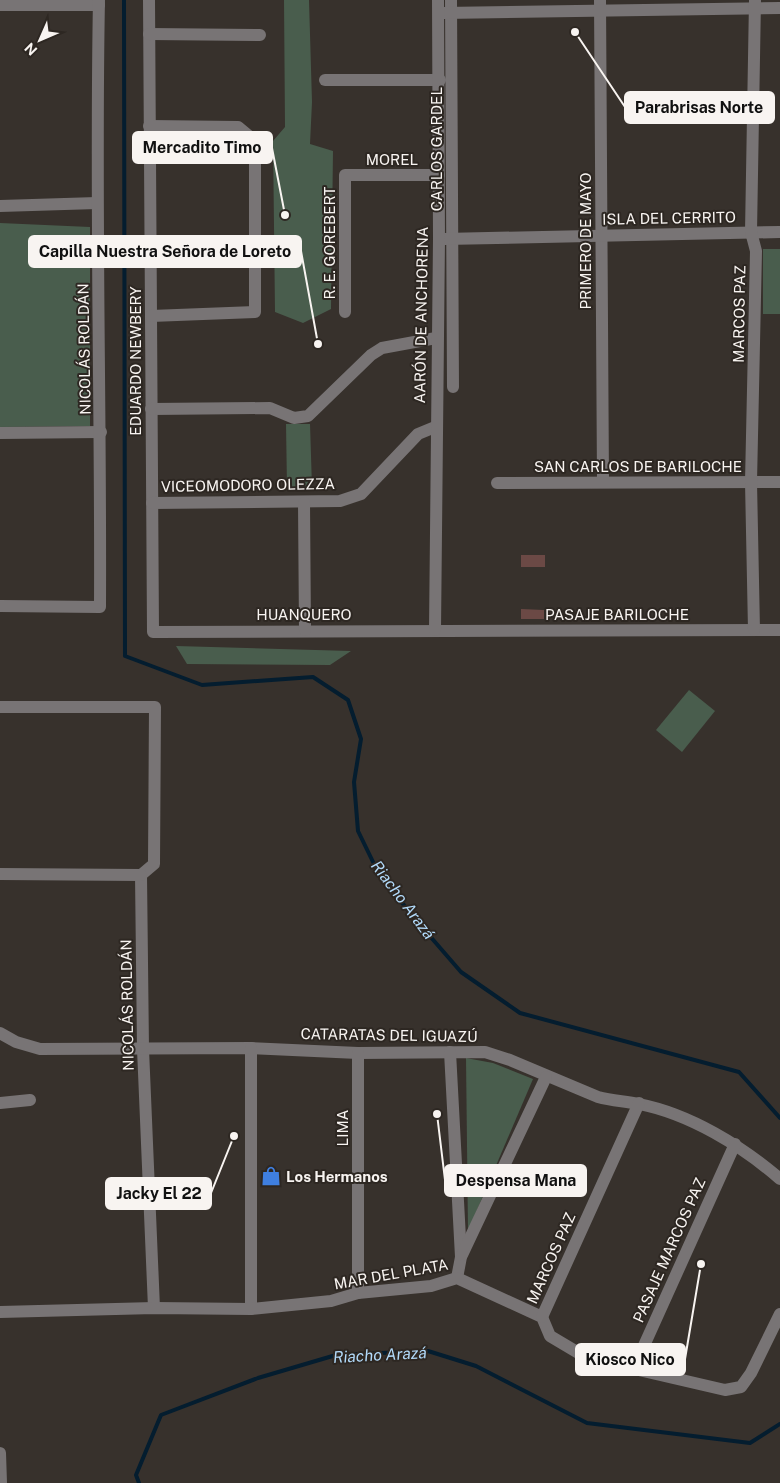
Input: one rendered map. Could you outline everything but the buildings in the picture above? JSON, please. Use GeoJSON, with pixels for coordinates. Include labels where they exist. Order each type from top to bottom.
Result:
{"type":"FeatureCollection","features":[{"type":"Feature","properties":{"kind":"street","name":"EDUARDO NEWBERY"},"geometry":{"type":"LineString","coordinates":[[149,0],[153,632]]}},
{"type":"Feature","properties":{"kind":"street","name":"CARLOS GARDEL"},"geometry":{"type":"LineString","coordinates":[[451,0],[443,9],[452,239],[453,387]]}},
{"type":"Feature","properties":{"kind":"street"},"geometry":{"type":"LineString","coordinates":[[0,5],[99,3]]}},
{"type":"Feature","properties":{"kind":"street","name":"NICOLÁS ROLDÁN"},"geometry":{"type":"LineString","coordinates":[[0,606],[100,607],[101,432],[97,203],[99,3]]}},
{"type":"Feature","properties":{"kind":"street"},"geometry":{"type":"LineString","coordinates":[[443,9],[754,4],[780,8]]}},
{"type":"Feature","properties":{"kind":"street","name":"MARCOS PAZ"},"geometry":{"type":"LineString","coordinates":[[754,4],[750,232],[756,251],[751,482],[754,630]]}},
{"type":"Feature","properties":{"kind":"street","name":"PRIMERO DE MAYO"},"geometry":{"type":"LineString","coordinates":[[600,6],[603,482]]}},
{"type":"Feature","properties":{"kind":"street","name":"AARÓN DE ANCHORENA"},"geometry":{"type":"LineString","coordinates":[[434,630],[436,338],[443,9]]}},
{"type":"Feature","properties":{"kind":"street"},"geometry":{"type":"LineString","coordinates":[[149,34],[260,35]]}},
{"type":"Feature","properties":{"kind":"street"},"geometry":{"type":"LineString","coordinates":[[326,80],[440,80]]}},
{"type":"Feature","properties":{"kind":"street"},"geometry":{"type":"LineString","coordinates":[[150,126],[238,127],[255,141],[255,312],[151,316]]}},
{"type":"Feature","properties":{"kind":"street","name":"MOREL"},"geometry":{"type":"LineString","coordinates":[[345,175],[439,175]]}},
{"type":"Feature","properties":{"kind":"street","name":"R. E. GOREBERT"},"geometry":{"type":"LineString","coordinates":[[345,175],[345,312]]}},
{"type":"Feature","properties":{"kind":"street"},"geometry":{"type":"LineString","coordinates":[[0,206],[97,203]]}},
{"type":"Feature","properties":{"kind":"street","name":"ISLA DEL CERRITO"},"geometry":{"type":"LineString","coordinates":[[439,239],[780,232]]}},
{"type":"Feature","properties":{"kind":"street"},"geometry":{"type":"LineString","coordinates":[[151,409],[270,408],[294,418],[308,416],[371,355],[382,348],[436,338]]}},
{"type":"Feature","properties":{"kind":"street","name":"VICEOMODORO OLEZZA"},"geometry":{"type":"LineString","coordinates":[[152,503],[304,503],[340,501],[362,494],[418,434],[435,427]]}},
{"type":"Feature","properties":{"kind":"street"},"geometry":{"type":"LineString","coordinates":[[0,433],[101,432]]}},
{"type":"Feature","properties":{"kind":"street","name":"SAN CARLOS DE BARILOCHE"},"geometry":{"type":"LineString","coordinates":[[497,482],[780,482]]}},
{"type":"Feature","properties":{"kind":"street"},"geometry":{"type":"LineString","coordinates":[[304,503],[304,630]]}},
{"type":"Feature","properties":{"kind":"street","name":"HUANQUERO"},"geometry":{"type":"LineString","coordinates":[[153,632],[455,630]]}},
{"type":"Feature","properties":{"kind":"street","name":"PASAJE BARILOCHE"},"geometry":{"type":"LineString","coordinates":[[455,630],[780,630]]}},
{"type":"Feature","properties":{"kind":"street"},"geometry":{"type":"LineString","coordinates":[[0,707],[155,707],[154,864],[140,875],[0,874]]}},
{"type":"Feature","properties":{"kind":"street","name":"NICOLÁS ROLDÁN"},"geometry":{"type":"LineString","coordinates":[[140,875],[143,1049],[154,1308]]}},
{"type":"Feature","properties":{"kind":"street","name":"CATARATAS DEL IGUAZÚ"},"geometry":{"type":"LineString","coordinates":[[0,1033],[16,1042],[40,1049],[251,1048],[358,1053],[485,1052],[510,1060],[546,1077],[598,1097],[612,1101],[639,1104],[670,1112],[735,1144],[780,1179]]}},
{"type":"Feature","properties":{"kind":"street"},"geometry":{"type":"LineString","coordinates":[[251,1048],[251,1309]]}},
{"type":"Feature","properties":{"kind":"street"},"geometry":{"type":"LineString","coordinates":[[450,1052],[461,1257],[457,1278]]}},
{"type":"Feature","properties":{"kind":"street","name":"LIMA"},"geometry":{"type":"LineString","coordinates":[[358,1053],[358,1293]]}},
{"type":"Feature","properties":{"kind":"street"},"geometry":{"type":"LineString","coordinates":[[461,1257],[546,1077]]}},
{"type":"Feature","properties":{"kind":"street"},"geometry":{"type":"LineString","coordinates":[[0,1102],[30,1100]]}},
{"type":"Feature","properties":{"kind":"street","name":"MARCOS PAZ"},"geometry":{"type":"LineString","coordinates":[[542,1317],[639,1104]]}},
{"type":"Feature","properties":{"kind":"street","name":"PASAJE MARCOS PAZ"},"geometry":{"type":"LineString","coordinates":[[633,1370],[735,1144]]}},
{"type":"Feature","properties":{"kind":"street","name":"MAR DEL PLATA"},"geometry":{"type":"LineString","coordinates":[[0,1312],[154,1308],[251,1309],[331,1301],[358,1293],[431,1286],[457,1278],[542,1317]]}},
{"type":"Feature","properties":{"kind":"street"},"geometry":{"type":"LineString","coordinates":[[542,1317],[550,1336],[587,1358],[725,1390],[740,1387],[751,1373],[780,1314]]}},
{"type":"Feature","properties":{"kind":"street"},"geometry":{"type":"LineString","coordinates":[[0,1453],[1,1483]]}},
{"type":"Feature","properties":{"kind":"green space"},"geometry":{"type":"Polygon","coordinates":[[[284,0],[309,0],[312,102],[310,144],[333,151],[331,309],[303,323],[275,312],[273,141],[285,127],[284,0]]]}},
{"type":"Feature","properties":{"kind":"green space"},"geometry":{"type":"Polygon","coordinates":[[[0,223],[90,227],[90,426],[0,427],[0,223]]]}},
{"type":"Feature","properties":{"kind":"green space"},"geometry":{"type":"Polygon","coordinates":[[[763,249],[780,249],[780,314],[763,314],[763,249]]]}},
{"type":"Feature","properties":{"kind":"green space"},"geometry":{"type":"Polygon","coordinates":[[[286,424],[310,424],[312,488],[287,488],[286,424]]]}},
{"type":"Feature","properties":{"kind":"green space"},"geometry":{"type":"Polygon","coordinates":[[[176,646],[351,651],[330,665],[187,664],[176,646]]]}},
{"type":"Feature","properties":{"kind":"green space"},"geometry":{"type":"Polygon","coordinates":[[[689,690],[715,711],[682,752],[656,730],[689,690]]]}},
{"type":"Feature","properties":{"kind":"green space"},"geometry":{"type":"Polygon","coordinates":[[[466,1058],[493,1063],[533,1079],[468,1231],[466,1058]]]}},
{"type":"Feature","properties":{"kind":"waterway","name":"Riacho Arazá"},"geometry":{"type":"LineString","coordinates":[[124,0],[125,656],[202,685],[313,677],[348,700],[361,739],[354,782],[358,831],[375,866],[409,912],[461,972],[520,1013],[739,1072],[780,1118]]}},
{"type":"Feature","properties":{"kind":"waterway","name":"Riacho Arazá"},"geometry":{"type":"LineString","coordinates":[[139,1483],[136,1475],[161,1415],[258,1378],[336,1355],[428,1351],[476,1366],[587,1423],[750,1443],[780,1424]]}},
{"type":"Feature","properties":{"kind":"place","name":"Parabrisas Norte"},"geometry":{"type":"Point","coordinates":[575,32]}},
{"type":"Feature","properties":{"kind":"place","name":"Mercadito Timo"},"geometry":{"type":"Point","coordinates":[285,215]}},
{"type":"Feature","properties":{"kind":"place","name":"Capilla Nuestra Señora de Loreto"},"geometry":{"type":"Point","coordinates":[318,344]}},
{"type":"Feature","properties":{"kind":"place","name":"Despensa Mana"},"geometry":{"type":"Point","coordinates":[437,1114]}},
{"type":"Feature","properties":{"kind":"place","name":"Jacky El 22"},"geometry":{"type":"Point","coordinates":[234,1136]}},
{"type":"Feature","properties":{"kind":"place","name":"Los Hermanos"},"geometry":{"type":"Point","coordinates":[271,1176]}},
{"type":"Feature","properties":{"kind":"place","name":"Kiosco Nico"},"geometry":{"type":"Point","coordinates":[701,1264]}}]}
